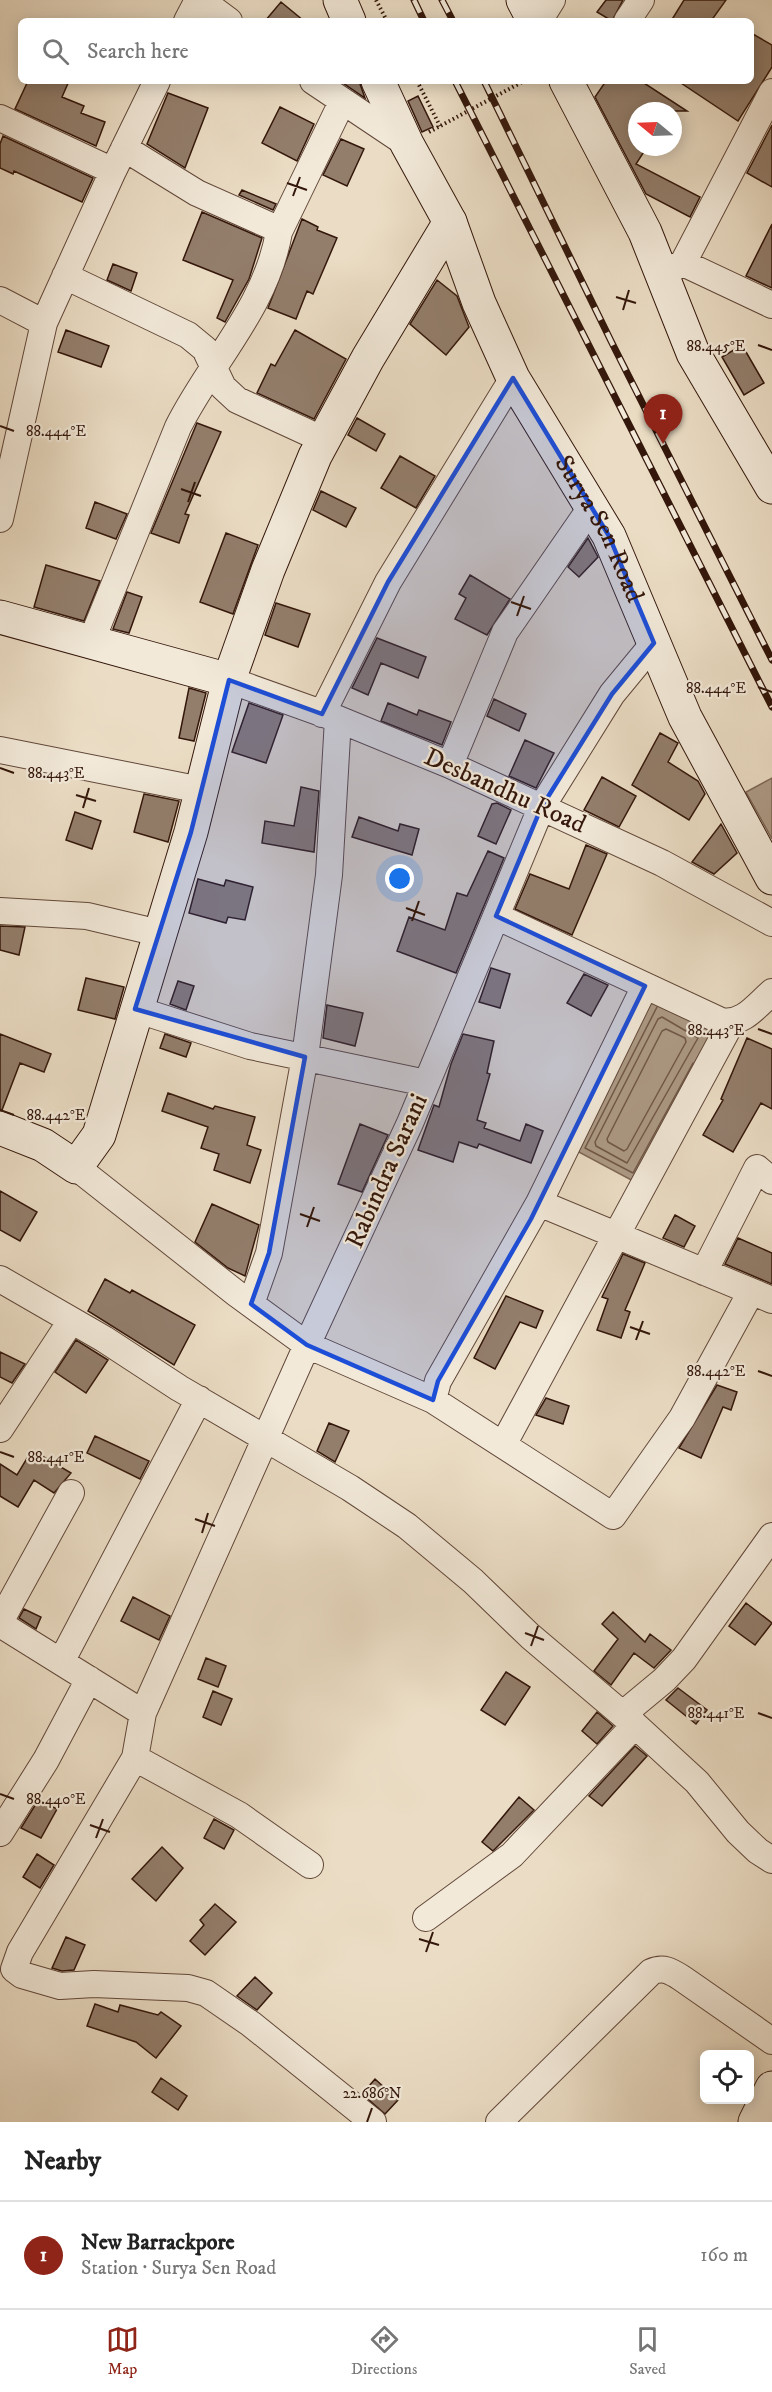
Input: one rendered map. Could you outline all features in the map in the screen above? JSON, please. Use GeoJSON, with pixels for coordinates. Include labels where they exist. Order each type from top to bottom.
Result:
{"type":"FeatureCollection","features":[{"type":"Feature","properties":{"kind":"street"},"geometry":{"type":"LineString","coordinates":[[190,18],[199,0],[225,18]]}},
{"type":"Feature","properties":{"kind":"street"},"geometry":{"type":"LineString","coordinates":[[339,0],[348,18]]}},
{"type":"Feature","properties":{"kind":"street"},"geometry":{"type":"LineString","coordinates":[[523,0],[532,18]]}},
{"type":"Feature","properties":{"kind":"street"},"geometry":{"type":"LineString","coordinates":[[541,18],[552,0]]}},
{"type":"Feature","properties":{"kind":"street"},"geometry":{"type":"LineString","coordinates":[[629,18],[641,0]]}},
{"type":"Feature","properties":{"kind":"street"},"geometry":{"type":"LineString","coordinates":[[0,510],[44,323],[156,84]]}},
{"type":"Feature","properties":{"kind":"street"},"geometry":{"type":"LineString","coordinates":[[317,84],[407,144]]}},
{"type":"Feature","properties":{"kind":"street","name":"Surya Sen Road"},"geometry":{"type":"LineString","coordinates":[[379,84],[407,144],[450,222],[480,303],[513,378],[609,536],[685,717],[772,878]]}},
{"type":"Feature","properties":{"kind":"street"},"geometry":{"type":"LineString","coordinates":[[576,87],[645,232],[673,268],[693,353],[772,487]]}},
{"type":"Feature","properties":{"kind":"street"},"geometry":{"type":"LineString","coordinates":[[673,268],[772,92]]}},
{"type":"Feature","properties":{"kind":"street"},"geometry":{"type":"LineString","coordinates":[[91,642],[178,427],[192,400],[240,332],[276,246],[279,232],[342,102]]}},
{"type":"Feature","properties":{"kind":"street"},"geometry":{"type":"LineString","coordinates":[[0,118],[113,171]]}},
{"type":"Feature","properties":{"kind":"street"},"geometry":{"type":"LineString","coordinates":[[124,148],[179,184],[271,226],[279,232]]}},
{"type":"Feature","properties":{"kind":"street"},"geometry":{"type":"LineString","coordinates":[[76,1167],[99,1135],[201,790],[229,680],[268,570],[324,440],[368,358],[450,222]]}},
{"type":"Feature","properties":{"kind":"street"},"geometry":{"type":"LineString","coordinates":[[673,268],[772,305]]}},
{"type":"Feature","properties":{"kind":"street"},"geometry":{"type":"LineString","coordinates":[[65,276],[188,335],[205,349],[223,387],[237,400],[324,440]]}},
{"type":"Feature","properties":{"kind":"street"},"geometry":{"type":"LineString","coordinates":[[0,300],[44,323]]}},
{"type":"Feature","properties":{"kind":"street"},"geometry":{"type":"LineString","coordinates":[[251,1304],[269,1253],[304,1057],[329,875],[330,716],[388,582],[513,378]]}},
{"type":"Feature","properties":{"kind":"street"},"geometry":{"type":"LineString","coordinates":[[450,765],[505,633],[592,506]]}},
{"type":"Feature","properties":{"kind":"street"},"geometry":{"type":"LineString","coordinates":[[0,617],[229,680]]}},
{"type":"Feature","properties":{"kind":"street","name":"Rabindra Sarani"},"geometry":{"type":"LineString","coordinates":[[135,1758],[143,1713],[426,1083],[541,808],[612,694],[654,643]]}},
{"type":"Feature","properties":{"kind":"street","name":"Desbandhu Road"},"geometry":{"type":"LineString","coordinates":[[229,680],[330,716],[450,765],[662,863],[772,923]]}},
{"type":"Feature","properties":{"kind":"street"},"geometry":{"type":"LineString","coordinates":[[0,750],[201,790]]}},
{"type":"Feature","properties":{"kind":"street"},"geometry":{"type":"LineString","coordinates":[[0,911],[87,916],[159,933]]}},
{"type":"Feature","properties":{"kind":"street"},"geometry":{"type":"LineString","coordinates":[[496,916],[721,1021],[731,1023],[740,1020],[772,992]]}},
{"type":"Feature","properties":{"kind":"street"},"geometry":{"type":"LineString","coordinates":[[433,1400],[438,1381],[539,1203],[645,986]]}},
{"type":"Feature","properties":{"kind":"street"},"geometry":{"type":"LineString","coordinates":[[135,1009],[240,1043],[426,1083]]}},
{"type":"Feature","properties":{"kind":"street"},"geometry":{"type":"LineString","coordinates":[[503,1444],[618,1236],[731,1023]]}},
{"type":"Feature","properties":{"kind":"street"},"geometry":{"type":"LineString","coordinates":[[0,1128],[43,1145],[76,1167],[307,1345],[433,1400],[613,1516],[682,1418],[761,1296],[539,1203]]}},
{"type":"Feature","properties":{"kind":"street"},"geometry":{"type":"LineString","coordinates":[[704,1272],[757,1168],[772,1180]]}},
{"type":"Feature","properties":{"kind":"street"},"geometry":{"type":"LineString","coordinates":[[0,1279],[104,1339],[199,1400],[267,1438],[407,1526],[473,1581],[530,1636],[629,1719],[697,1782],[738,1832],[758,1851],[772,1860]]}},
{"type":"Feature","properties":{"kind":"street"},"geometry":{"type":"LineString","coordinates":[[0,1429],[71,1321]]}},
{"type":"Feature","properties":{"kind":"street"},"geometry":{"type":"LineString","coordinates":[[61,1662],[199,1400]]}},
{"type":"Feature","properties":{"kind":"street"},"geometry":{"type":"LineString","coordinates":[[71,1492],[0,1623],[143,1713]]}},
{"type":"Feature","properties":{"kind":"street"},"geometry":{"type":"LineString","coordinates":[[426,1918],[512,1855],[684,1659],[772,1536]]}},
{"type":"Feature","properties":{"kind":"street"},"geometry":{"type":"LineString","coordinates":[[0,1833],[46,1760],[88,1679]]}},
{"type":"Feature","properties":{"kind":"street"},"geometry":{"type":"LineString","coordinates":[[310,1865],[239,1815],[135,1758],[20,1952],[14,1970],[22,1975],[60,1986],[94,1984],[188,1988],[206,1993],[251,2024],[373,2122]]}},
{"type":"Feature","properties":{"kind":"street"},"geometry":{"type":"LineString","coordinates":[[498,2122],[651,1972],[660,1968],[683,1979],[772,2041]]}},
{"type":"Feature","properties":{"kind":"street"},"geometry":{"type":"LineString","coordinates":[[755,2122],[772,2088]]}},
{"type":"Feature","properties":{"kind":"path"},"geometry":{"type":"LineString","coordinates":[[376,0],[385,18]]}},
{"type":"Feature","properties":{"kind":"path"},"geometry":{"type":"LineString","coordinates":[[419,84],[440,126]]}},
{"type":"Feature","properties":{"kind":"path"},"geometry":{"type":"LineString","coordinates":[[407,144],[518,84]]}},
{"type":"Feature","properties":{"kind":"highlighted area"},"geometry":{"type":"Polygon","coordinates":[[[513,378],[609,536],[654,643],[612,694],[541,808],[496,916],[645,986],[531,1219],[438,1381],[433,1400],[307,1345],[251,1304],[269,1253],[305,1057],[135,1009],[191,832],[229,680],[322,714],[388,582],[513,378]]]}},
{"type":"Feature","properties":{"kind":"water"},"geometry":{"type":"Polygon","coordinates":[[[772,778],[772,839],[746,792],[772,778]]]}},
{"type":"Feature","properties":{"kind":"water"},"geometry":{"type":"Polygon","coordinates":[[[653,998],[718,1030],[635,1182],[575,1150],[653,998]]]}},
{"type":"Feature","properties":{"kind":"building"},"geometry":{"type":"Polygon","coordinates":[[[606,0],[623,0],[614,18],[607,18],[597,12],[606,0]]]}},
{"type":"Feature","properties":{"kind":"building"},"geometry":{"type":"Polygon","coordinates":[[[684,0],[726,0],[713,18],[673,18],[684,0]]]}},
{"type":"Feature","properties":{"kind":"building"},"geometry":{"type":"Polygon","coordinates":[[[281,2],[300,18],[268,18],[281,2]]]}},
{"type":"Feature","properties":{"kind":"building"},"geometry":{"type":"Polygon","coordinates":[[[754,35],[772,45],[772,67],[738,121],[682,84],[754,84],[754,35]]]}},
{"type":"Feature","properties":{"kind":"building"},"geometry":{"type":"Polygon","coordinates":[[[27,84],[68,84],[62,97],[84,106],[81,113],[105,122],[96,146],[15,109],[27,84]]]}},
{"type":"Feature","properties":{"kind":"building"},"geometry":{"type":"Polygon","coordinates":[[[344,84],[360,84],[365,98],[344,84]]]}},
{"type":"Feature","properties":{"kind":"building"},"geometry":{"type":"Polygon","coordinates":[[[604,84],[646,84],[673,102],[628,102],[628,156],[641,156],[636,164],[700,197],[690,217],[646,194],[595,97],[604,84]]]}},
{"type":"Feature","properties":{"kind":"building"},"geometry":{"type":"Polygon","coordinates":[[[168,93],[208,108],[185,168],[147,144],[168,93]]]}},
{"type":"Feature","properties":{"kind":"building"},"geometry":{"type":"Polygon","coordinates":[[[418,96],[433,127],[422,132],[408,101],[418,96]]]}},
{"type":"Feature","properties":{"kind":"building"},"geometry":{"type":"Polygon","coordinates":[[[280,107],[314,124],[297,161],[262,143],[280,107]]]}},
{"type":"Feature","properties":{"kind":"building"},"geometry":{"type":"Polygon","coordinates":[[[772,125],[772,187],[747,173],[772,125]]]}},
{"type":"Feature","properties":{"kind":"building"},"geometry":{"type":"Polygon","coordinates":[[[3,136],[93,178],[82,202],[14,171],[13,174],[0,168],[0,144],[3,136]]]}},
{"type":"Feature","properties":{"kind":"building"},"geometry":{"type":"Polygon","coordinates":[[[341,139],[364,149],[347,186],[323,175],[341,139]]]}},
{"type":"Feature","properties":{"kind":"building"},"geometry":{"type":"Polygon","coordinates":[[[242,190],[276,204],[273,210],[239,195],[242,190]]]}},
{"type":"Feature","properties":{"kind":"building"},"geometry":{"type":"Polygon","coordinates":[[[202,212],[262,238],[249,279],[225,322],[217,318],[233,280],[183,260],[202,212]]]}},
{"type":"Feature","properties":{"kind":"building"},"geometry":{"type":"Polygon","coordinates":[[[302,219],[318,227],[317,230],[337,238],[313,294],[307,291],[296,319],[268,308],[302,219]]]}},
{"type":"Feature","properties":{"kind":"building"},"geometry":{"type":"Polygon","coordinates":[[[772,224],[772,288],[746,276],[772,224]]]}},
{"type":"Feature","properties":{"kind":"building"},"geometry":{"type":"Polygon","coordinates":[[[113,264],[137,273],[131,291],[107,280],[113,264]]]}},
{"type":"Feature","properties":{"kind":"building"},"geometry":{"type":"Polygon","coordinates":[[[437,280],[457,296],[469,327],[446,355],[410,324],[437,280]]]}},
{"type":"Feature","properties":{"kind":"building"},"geometry":{"type":"Polygon","coordinates":[[[66,330],[109,346],[101,367],[58,352],[66,330]]]}},
{"type":"Feature","properties":{"kind":"building"},"geometry":{"type":"Polygon","coordinates":[[[295,330],[346,359],[314,419],[257,393],[271,364],[275,366],[295,330]]]}},
{"type":"Feature","properties":{"kind":"building"},"geometry":{"type":"Polygon","coordinates":[[[742,345],[764,383],[744,395],[722,357],[742,345]]]}},
{"type":"Feature","properties":{"kind":"building"},"geometry":{"type":"Polygon","coordinates":[[[357,418],[385,434],[376,451],[348,435],[357,418]]]}},
{"type":"Feature","properties":{"kind":"building"},"geometry":{"type":"Polygon","coordinates":[[[197,423],[221,432],[185,514],[189,515],[179,543],[151,533],[197,423]]]}},
{"type":"Feature","properties":{"kind":"building"},"geometry":{"type":"Polygon","coordinates":[[[400,456],[435,476],[416,508],[381,488],[400,456]]]}},
{"type":"Feature","properties":{"kind":"building"},"geometry":{"type":"Polygon","coordinates":[[[321,491],[356,508],[346,527],[313,510],[321,491]]]}},
{"type":"Feature","properties":{"kind":"building"},"geometry":{"type":"Polygon","coordinates":[[[95,502],[127,514],[116,539],[86,528],[95,502]]]}},
{"type":"Feature","properties":{"kind":"building"},"geometry":{"type":"Polygon","coordinates":[[[226,533],[258,545],[233,614],[200,602],[226,533]]]}},
{"type":"Feature","properties":{"kind":"building"},"geometry":{"type":"Polygon","coordinates":[[[588,538],[598,557],[579,577],[568,567],[588,538]]]}},
{"type":"Feature","properties":{"kind":"building"},"geometry":{"type":"Polygon","coordinates":[[[46,565],[100,581],[84,621],[34,607],[46,565]]]}},
{"type":"Feature","properties":{"kind":"building"},"geometry":{"type":"Polygon","coordinates":[[[470,575],[510,599],[487,635],[455,619],[466,598],[459,594],[470,575]]]}},
{"type":"Feature","properties":{"kind":"building"},"geometry":{"type":"Polygon","coordinates":[[[127,592],[142,597],[129,633],[113,629],[127,592]]]}},
{"type":"Feature","properties":{"kind":"building"},"geometry":{"type":"Polygon","coordinates":[[[276,603],[310,614],[298,647],[265,635],[276,603]]]}},
{"type":"Feature","properties":{"kind":"building"},"geometry":{"type":"Polygon","coordinates":[[[377,638],[426,657],[418,678],[381,663],[368,695],[352,688],[377,638]]]}},
{"type":"Feature","properties":{"kind":"building"},"geometry":{"type":"Polygon","coordinates":[[[189,688],[206,693],[194,741],[179,738],[189,688]]]}},
{"type":"Feature","properties":{"kind":"building"},"geometry":{"type":"Polygon","coordinates":[[[494,699],[526,714],[519,731],[487,716],[494,699]]]}},
{"type":"Feature","properties":{"kind":"building"},"geometry":{"type":"Polygon","coordinates":[[[249,703],[283,715],[266,763],[232,752],[249,703]]]}},
{"type":"Feature","properties":{"kind":"building"},"geometry":{"type":"Polygon","coordinates":[[[388,703],[417,715],[419,710],[451,722],[442,745],[381,721],[388,703]]]}},
{"type":"Feature","properties":{"kind":"building"},"geometry":{"type":"Polygon","coordinates":[[[660,733],[678,743],[668,762],[698,781],[705,794],[689,820],[632,785],[660,733]]]}},
{"type":"Feature","properties":{"kind":"building"},"geometry":{"type":"Polygon","coordinates":[[[525,740],[554,753],[536,788],[509,776],[525,740]]]}},
{"type":"Feature","properties":{"kind":"building"},"geometry":{"type":"Polygon","coordinates":[[[602,777],[636,796],[619,827],[584,810],[602,777]]]}},
{"type":"Feature","properties":{"kind":"building"},"geometry":{"type":"Polygon","coordinates":[[[301,787],[319,791],[314,852],[262,843],[265,821],[294,826],[301,787]]]}},
{"type":"Feature","properties":{"kind":"building"},"geometry":{"type":"Polygon","coordinates":[[[144,794],[179,801],[168,842],[134,832],[144,794]]]}},
{"type":"Feature","properties":{"kind":"building"},"geometry":{"type":"Polygon","coordinates":[[[497,803],[511,810],[496,844],[478,836],[492,804],[497,803]]]}},
{"type":"Feature","properties":{"kind":"building"},"geometry":{"type":"Polygon","coordinates":[[[75,812],[101,821],[92,849],[66,840],[75,812]]]}},
{"type":"Feature","properties":{"kind":"building"},"geometry":{"type":"Polygon","coordinates":[[[359,817],[398,831],[400,824],[419,829],[412,855],[352,837],[359,817]]]}},
{"type":"Feature","properties":{"kind":"building"},"geometry":{"type":"Polygon","coordinates":[[[721,824],[737,853],[714,874],[692,862],[721,824]]]}},
{"type":"Feature","properties":{"kind":"building"},"geometry":{"type":"Polygon","coordinates":[[[586,845],[607,854],[572,935],[515,909],[530,874],[569,889],[586,845]]]}},
{"type":"Feature","properties":{"kind":"building"},"geometry":{"type":"Polygon","coordinates":[[[488,851],[504,858],[456,973],[397,951],[409,917],[445,930],[457,893],[467,896],[488,851]]]}},
{"type":"Feature","properties":{"kind":"building"},"geometry":{"type":"Polygon","coordinates":[[[198,879],[224,886],[226,880],[253,887],[245,920],[228,917],[226,923],[189,913],[198,879]]]}},
{"type":"Feature","properties":{"kind":"building"},"geometry":{"type":"Polygon","coordinates":[[[0,926],[25,927],[19,955],[0,950],[0,926]]]}},
{"type":"Feature","properties":{"kind":"building"},"geometry":{"type":"Polygon","coordinates":[[[491,968],[510,974],[500,1008],[479,1002],[491,968]]]}},
{"type":"Feature","properties":{"kind":"building"},"geometry":{"type":"Polygon","coordinates":[[[584,974],[608,985],[591,1016],[567,1003],[584,974]]]}},
{"type":"Feature","properties":{"kind":"building"},"geometry":{"type":"Polygon","coordinates":[[[86,978],[124,987],[115,1019],[78,1010],[86,978]]]}},
{"type":"Feature","properties":{"kind":"building"},"geometry":{"type":"Polygon","coordinates":[[[178,981],[194,986],[186,1010],[170,1004],[178,981]]]}},
{"type":"Feature","properties":{"kind":"building"},"geometry":{"type":"Polygon","coordinates":[[[327,1005],[363,1013],[355,1046],[323,1038],[327,1005]]]}},
{"type":"Feature","properties":{"kind":"building"},"geometry":{"type":"Polygon","coordinates":[[[0,1034],[51,1054],[44,1072],[20,1063],[2,1110],[0,1110],[0,1034]]]}},
{"type":"Feature","properties":{"kind":"building"},"geometry":{"type":"Polygon","coordinates":[[[165,1034],[191,1043],[186,1057],[160,1048],[165,1034]]]}},
{"type":"Feature","properties":{"kind":"building"},"geometry":{"type":"Polygon","coordinates":[[[463,1034],[494,1041],[487,1073],[490,1074],[477,1120],[486,1123],[484,1128],[520,1141],[526,1124],[543,1131],[531,1163],[479,1144],[477,1148],[459,1142],[453,1162],[418,1150],[434,1105],[439,1107],[451,1064],[463,1034]]]}},
{"type":"Feature","properties":{"kind":"building"},"geometry":{"type":"Polygon","coordinates":[[[747,1038],[772,1049],[772,1109],[761,1103],[733,1152],[703,1135],[723,1100],[721,1099],[747,1038]]]}},
{"type":"Feature","properties":{"kind":"building"},"geometry":{"type":"Polygon","coordinates":[[[168,1093],[213,1109],[215,1106],[255,1117],[247,1145],[261,1150],[250,1183],[214,1170],[219,1154],[201,1148],[208,1127],[162,1111],[168,1093]]]}},
{"type":"Feature","properties":{"kind":"building"},"geometry":{"type":"Polygon","coordinates":[[[360,1124],[388,1135],[362,1192],[338,1184],[360,1124]]]}},
{"type":"Feature","properties":{"kind":"building"},"geometry":{"type":"Polygon","coordinates":[[[0,1191],[37,1212],[20,1241],[0,1230],[0,1191]]]}},
{"type":"Feature","properties":{"kind":"building"},"geometry":{"type":"Polygon","coordinates":[[[212,1204],[259,1225],[245,1276],[228,1268],[195,1242],[212,1204]]]}},
{"type":"Feature","properties":{"kind":"building"},"geometry":{"type":"Polygon","coordinates":[[[675,1215],[695,1226],[684,1247],[663,1238],[675,1215]]]}},
{"type":"Feature","properties":{"kind":"building"},"geometry":{"type":"Polygon","coordinates":[[[738,1238],[772,1253],[772,1284],[725,1264],[738,1238]]]}},
{"type":"Feature","properties":{"kind":"building"},"geometry":{"type":"Polygon","coordinates":[[[623,1254],[645,1263],[625,1310],[630,1312],[621,1338],[597,1330],[608,1299],[602,1297],[623,1254]]]}},
{"type":"Feature","properties":{"kind":"building"},"geometry":{"type":"Polygon","coordinates":[[[105,1279],[130,1293],[132,1290],[195,1325],[174,1365],[88,1311],[105,1279]]]}},
{"type":"Feature","properties":{"kind":"building"},"geometry":{"type":"Polygon","coordinates":[[[506,1296],[543,1311],[536,1328],[520,1322],[495,1369],[474,1358],[506,1296]]]}},
{"type":"Feature","properties":{"kind":"building"},"geometry":{"type":"Polygon","coordinates":[[[76,1340],[108,1360],[86,1393],[55,1372],[76,1340]]]}},
{"type":"Feature","properties":{"kind":"building"},"geometry":{"type":"Polygon","coordinates":[[[0,1352],[25,1364],[12,1383],[0,1377],[0,1352]]]}},
{"type":"Feature","properties":{"kind":"building"},"geometry":{"type":"Polygon","coordinates":[[[717,1385],[737,1392],[731,1410],[723,1407],[701,1458],[679,1448],[717,1385]]]}},
{"type":"Feature","properties":{"kind":"building"},"geometry":{"type":"Polygon","coordinates":[[[546,1398],[569,1406],[563,1424],[536,1415],[546,1398]]]}},
{"type":"Feature","properties":{"kind":"building"},"geometry":{"type":"Polygon","coordinates":[[[329,1423],[349,1431],[335,1462],[317,1451],[329,1423]]]}},
{"type":"Feature","properties":{"kind":"building"},"geometry":{"type":"Polygon","coordinates":[[[95,1436],[149,1461],[140,1479],[87,1453],[95,1436]]]}},
{"type":"Feature","properties":{"kind":"building"},"geometry":{"type":"Polygon","coordinates":[[[32,1450],[71,1473],[54,1493],[34,1480],[18,1507],[0,1496],[0,1464],[17,1475],[32,1450]]]}},
{"type":"Feature","properties":{"kind":"building"},"geometry":{"type":"Polygon","coordinates":[[[133,1597],[170,1616],[159,1640],[121,1621],[133,1597]]]}},
{"type":"Feature","properties":{"kind":"building"},"geometry":{"type":"Polygon","coordinates":[[[746,1603],[772,1623],[755,1645],[729,1626],[746,1603]]]}},
{"type":"Feature","properties":{"kind":"building"},"geometry":{"type":"Polygon","coordinates":[[[24,1609],[41,1617],[36,1629],[19,1618],[24,1609]]]}},
{"type":"Feature","properties":{"kind":"building"},"geometry":{"type":"Polygon","coordinates":[[[613,1612],[645,1642],[650,1634],[671,1650],[654,1668],[634,1653],[611,1685],[594,1671],[618,1639],[602,1624],[613,1612]]]}},
{"type":"Feature","properties":{"kind":"building"},"geometry":{"type":"Polygon","coordinates":[[[206,1658],[226,1666],[218,1687],[198,1679],[206,1658]]]}},
{"type":"Feature","properties":{"kind":"building"},"geometry":{"type":"Polygon","coordinates":[[[506,1672],[530,1687],[505,1725],[481,1710],[506,1672]]]}},
{"type":"Feature","properties":{"kind":"building"},"geometry":{"type":"Polygon","coordinates":[[[678,1688],[707,1710],[696,1724],[666,1700],[678,1688]]]}},
{"type":"Feature","properties":{"kind":"building"},"geometry":{"type":"Polygon","coordinates":[[[213,1691],[232,1699],[221,1725],[203,1717],[213,1691]]]}},
{"type":"Feature","properties":{"kind":"building"},"geometry":{"type":"Polygon","coordinates":[[[597,1712],[613,1726],[597,1744],[582,1731],[597,1712]]]}},
{"type":"Feature","properties":{"kind":"building"},"geometry":{"type":"Polygon","coordinates":[[[635,1746],[647,1756],[602,1806],[589,1796],[635,1746]]]}},
{"type":"Feature","properties":{"kind":"building"},"geometry":{"type":"Polygon","coordinates":[[[519,1797],[534,1810],[493,1851],[482,1842],[519,1797]]]}},
{"type":"Feature","properties":{"kind":"building"},"geometry":{"type":"Polygon","coordinates":[[[39,1799],[57,1809],[41,1838],[21,1828],[39,1799]]]}},
{"type":"Feature","properties":{"kind":"building"},"geometry":{"type":"Polygon","coordinates":[[[214,1819],[234,1830],[224,1849],[204,1838],[214,1819]]]}},
{"type":"Feature","properties":{"kind":"building"},"geometry":{"type":"Polygon","coordinates":[[[162,1847],[183,1868],[156,1901],[132,1879],[162,1847]]]}},
{"type":"Feature","properties":{"kind":"building"},"geometry":{"type":"Polygon","coordinates":[[[37,1854],[54,1865],[40,1888],[23,1877],[37,1854]]]}},
{"type":"Feature","properties":{"kind":"building"},"geometry":{"type":"Polygon","coordinates":[[[215,1904],[236,1922],[205,1955],[190,1941],[204,1925],[200,1920],[215,1904]]]}},
{"type":"Feature","properties":{"kind":"building"},"geometry":{"type":"Polygon","coordinates":[[[66,1937],[85,1945],[74,1970],[62,1971],[52,1968],[66,1937]]]}},
{"type":"Feature","properties":{"kind":"building"},"geometry":{"type":"Polygon","coordinates":[[[255,1977],[272,1993],[257,2010],[237,1996],[255,1977]]]}},
{"type":"Feature","properties":{"kind":"building"},"geometry":{"type":"Polygon","coordinates":[[[95,2004],[118,2012],[120,2005],[158,2015],[161,2012],[181,2026],[156,2058],[136,2042],[87,2026],[95,2004]]]}},
{"type":"Feature","properties":{"kind":"building"},"geometry":{"type":"Polygon","coordinates":[[[161,2078],[187,2096],[178,2110],[152,2092],[161,2078]]]}},
{"type":"Feature","properties":{"kind":"building"},"geometry":{"type":"Polygon","coordinates":[[[375,2079],[398,2100],[385,2114],[362,2094],[375,2079]]]}},
{"type":"Feature","properties":{"kind":"railway"},"geometry":{"type":"LineString","coordinates":[[414,0],[423,18]]}},
{"type":"Feature","properties":{"kind":"railway"},"geometry":{"type":"LineString","coordinates":[[442,0],[451,18]]}},
{"type":"Feature","properties":{"kind":"railway"},"geometry":{"type":"LineString","coordinates":[[457,84],[772,707]]}},
{"type":"Feature","properties":{"kind":"railway"},"geometry":{"type":"LineString","coordinates":[[485,84],[611,341],[772,660]]}},
{"type":"Feature","properties":{"kind":"place","name":"New Barrackpore"},"geometry":{"type":"Point","coordinates":[663,444]}}]}
